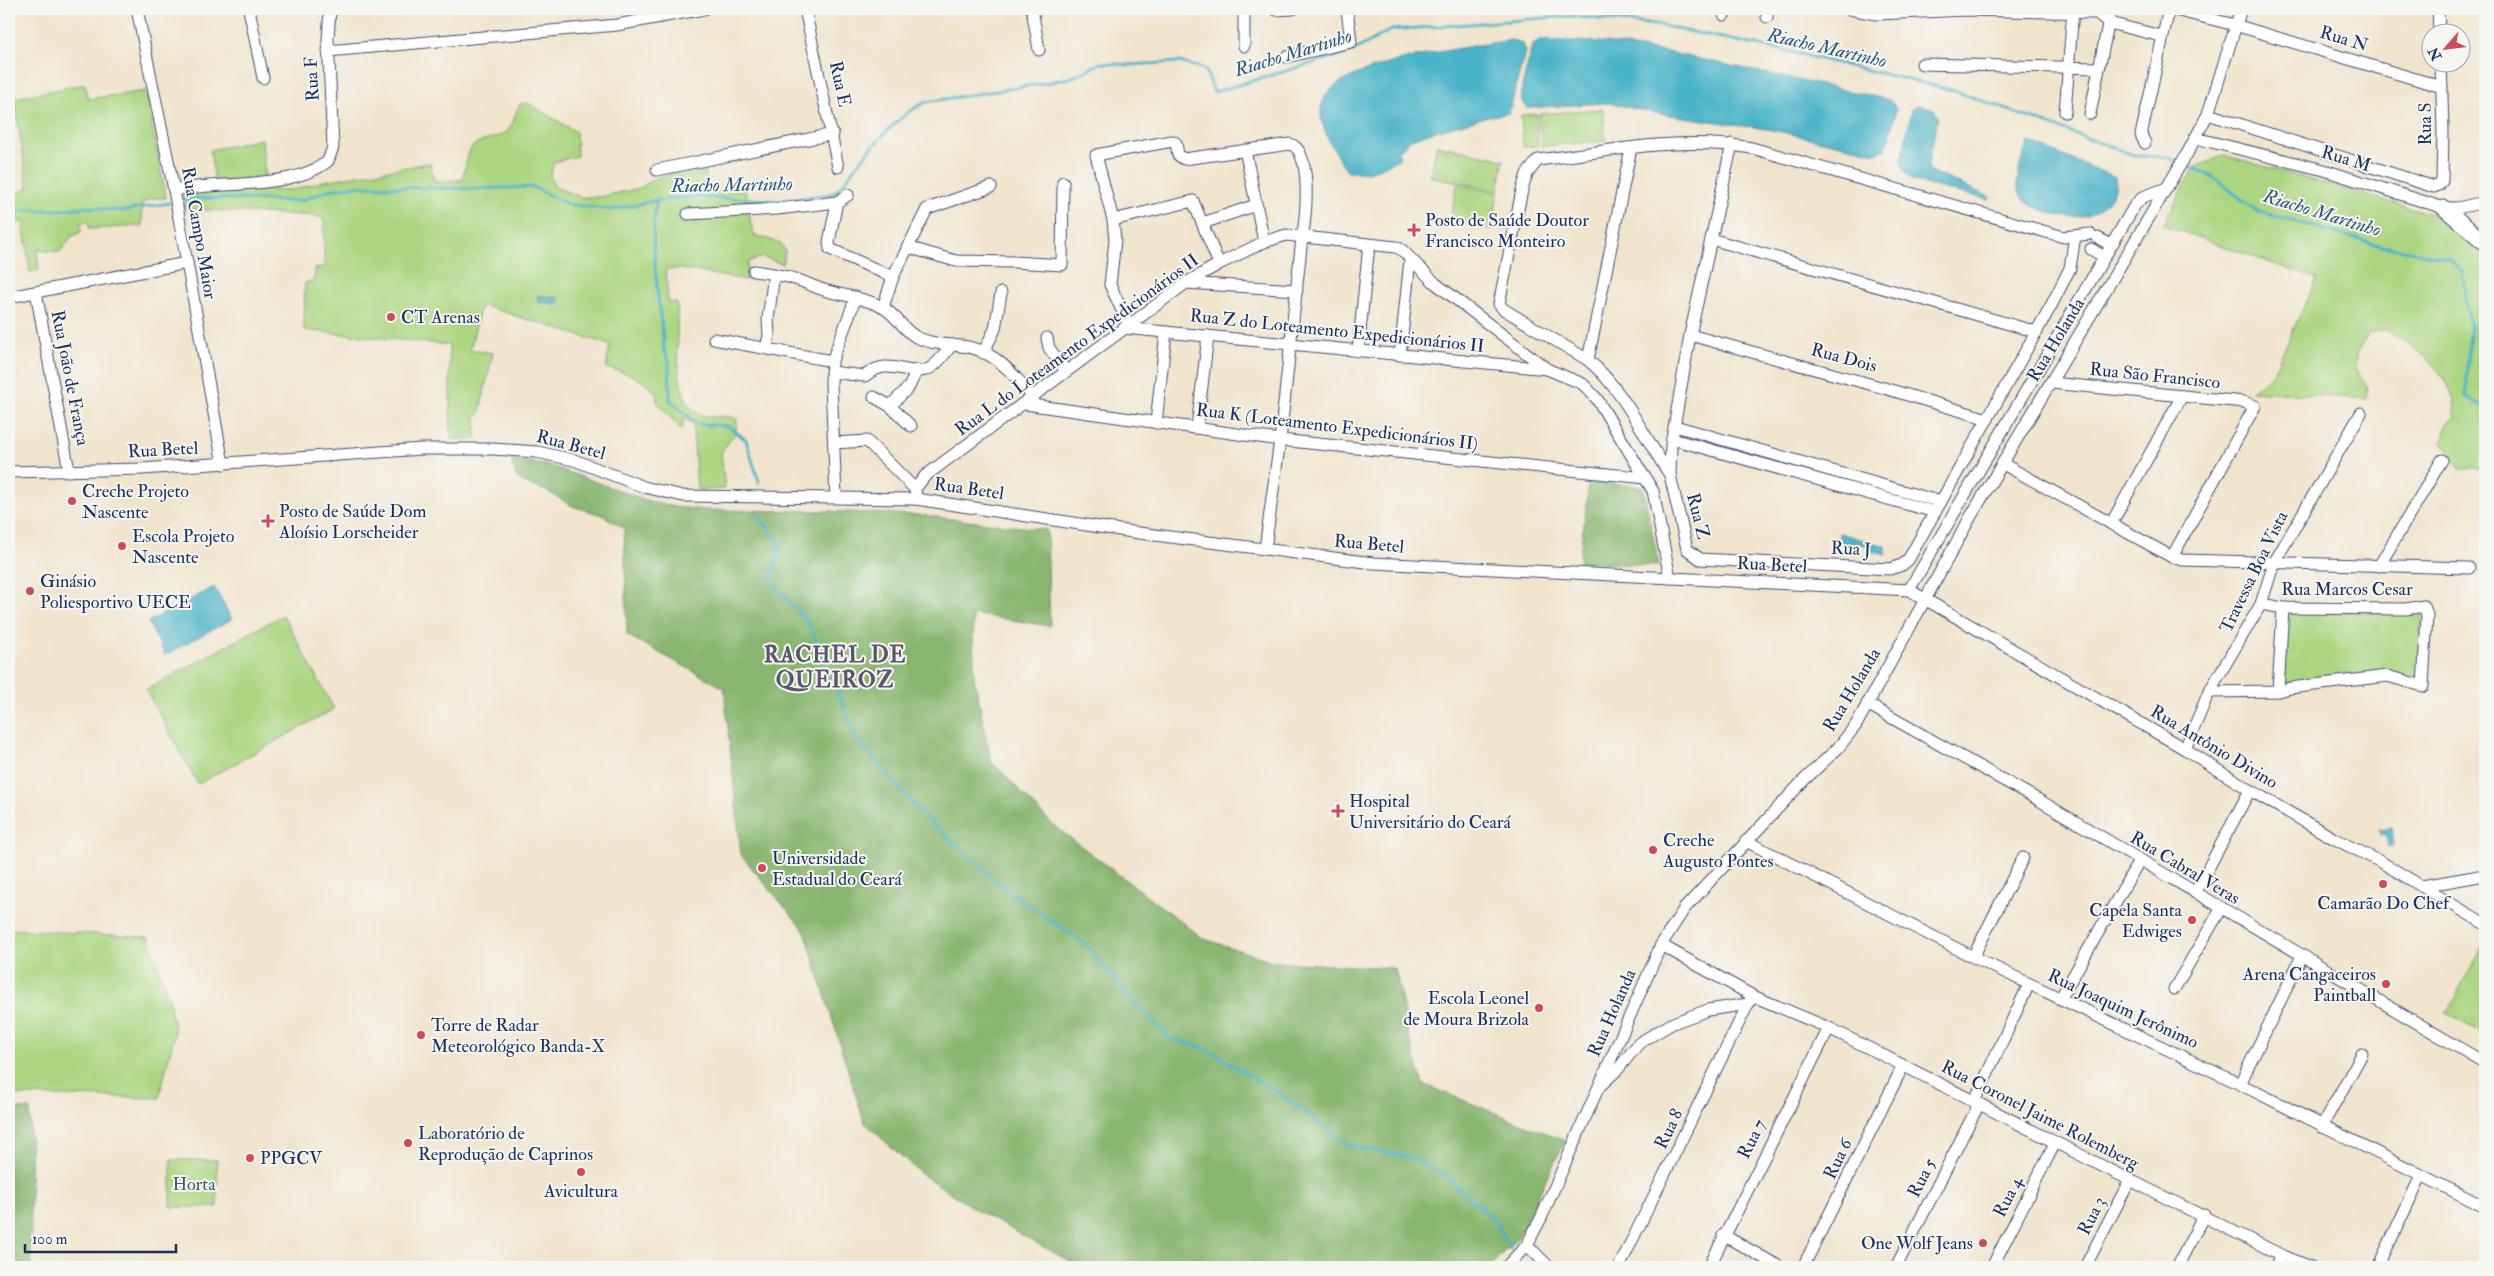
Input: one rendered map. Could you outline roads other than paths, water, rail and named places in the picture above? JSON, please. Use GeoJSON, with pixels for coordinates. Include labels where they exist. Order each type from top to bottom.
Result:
{"type":"FeatureCollection","features":[{"type":"Feature","properties":{"kind":"main road"},"geometry":{"type":"LineString","coordinates":[[2444,208],[2485,243]]}},
{"type":"Feature","properties":{"kind":"street","name":"Rua Campo Maior"},"geometry":{"type":"LineString","coordinates":[[137,9],[174,190],[223,464]]}},
{"type":"Feature","properties":{"kind":"street"},"geometry":{"type":"LineString","coordinates":[[249,9],[263,78]]}},
{"type":"Feature","properties":{"kind":"street","name":"Rua F"},"geometry":{"type":"LineString","coordinates":[[174,190],[198,185],[294,178],[325,164],[331,158],[334,147],[328,51],[330,9]]}},
{"type":"Feature","properties":{"kind":"street"},"geometry":{"type":"LineString","coordinates":[[328,51],[617,25],[704,9]]}},
{"type":"Feature","properties":{"kind":"street","name":"Rua E"},"geometry":{"type":"LineString","coordinates":[[805,9],[833,134],[838,167]]}},
{"type":"Feature","properties":{"kind":"street"},"geometry":{"type":"LineString","coordinates":[[1032,9],[1039,50]]}},
{"type":"Feature","properties":{"kind":"street"},"geometry":{"type":"LineString","coordinates":[[1244,9],[1244,46]]}},
{"type":"Feature","properties":{"kind":"street"},"geometry":{"type":"LineString","coordinates":[[1276,10],[1293,9]]}},
{"type":"Feature","properties":{"kind":"street"},"geometry":{"type":"LineString","coordinates":[[1286,57],[1351,42],[1347,9]]}},
{"type":"Feature","properties":{"kind":"street"},"geometry":{"type":"LineString","coordinates":[[1849,9],[1867,11],[2073,10],[2096,13],[2109,23],[2161,36]]}},
{"type":"Feature","properties":{"kind":"street"},"geometry":{"type":"LineString","coordinates":[[2090,114],[2111,9]]}},
{"type":"Feature","properties":{"kind":"street"},"geometry":{"type":"LineString","coordinates":[[2145,143],[2141,135],[2161,36],[2170,9]]}},
{"type":"Feature","properties":{"kind":"street","name":"Rua N"},"geometry":{"type":"LineString","coordinates":[[2170,9],[2236,25],[2442,87]]}},
{"type":"Feature","properties":{"kind":"street","name":"Rua Holanda"},"geometry":{"type":"LineString","coordinates":[[1506,1267],[1527,1245],[1661,946],[1684,909],[1746,841],[1838,748],[1856,725],[1924,599],[2183,162],[2208,114],[2241,9]]}},
{"type":"Feature","properties":{"kind":"street"},"geometry":{"type":"LineString","coordinates":[[2438,9],[2439,22]]}},
{"type":"Feature","properties":{"kind":"street"},"geometry":{"type":"LineString","coordinates":[[2065,112],[2073,10]]}},
{"type":"Feature","properties":{"kind":"street"},"geometry":{"type":"LineString","coordinates":[[1922,64],[2098,68]]}},
{"type":"Feature","properties":{"kind":"street","name":"Rua S"},"geometry":{"type":"LineString","coordinates":[[2439,185],[2442,181],[2441,72]]}},
{"type":"Feature","properties":{"kind":"street","name":"Rua M"},"geometry":{"type":"LineString","coordinates":[[2208,114],[2434,187],[2439,185]]}},
{"type":"Feature","properties":{"kind":"street"},"geometry":{"type":"LineString","coordinates":[[658,170],[833,134]]}},
{"type":"Feature","properties":{"kind":"street","name":"Rua M"},"geometry":{"type":"LineString","coordinates":[[2195,138],[2324,170],[2444,208],[2457,208],[2485,202]]}},
{"type":"Feature","properties":{"kind":"street"},"geometry":{"type":"LineString","coordinates":[[1127,326],[1110,285],[1114,240],[1113,220],[1096,155],[1172,141],[1176,143],[1178,155],[1184,159],[1290,144],[1296,147],[1299,152],[1308,197],[1307,216],[1302,238],[1280,440],[1265,549]]}},
{"type":"Feature","properties":{"kind":"street"},"geometry":{"type":"LineString","coordinates":[[1670,474],[1647,441],[1612,383],[1588,360],[1503,309],[1499,304],[1500,291],[1522,190],[1531,167],[1538,160],[1649,144],[1732,144],[2056,234],[2083,243],[2104,257]]}},
{"type":"Feature","properties":{"kind":"street"},"geometry":{"type":"LineString","coordinates":[[1670,474],[1672,442],[1690,335],[1732,144]]}},
{"type":"Feature","properties":{"kind":"street"},"geometry":{"type":"LineString","coordinates":[[1588,360],[1630,148]]}},
{"type":"Feature","properties":{"kind":"street"},"geometry":{"type":"LineString","coordinates":[[1246,150],[1264,242]]}},
{"type":"Feature","properties":{"kind":"street"},"geometry":{"type":"LineString","coordinates":[[2412,197],[2418,181]]}},
{"type":"Feature","properties":{"kind":"street"},"geometry":{"type":"LineString","coordinates":[[907,247],[956,261],[1062,265],[1063,182]]}},
{"type":"Feature","properties":{"kind":"street"},"geometry":{"type":"LineString","coordinates":[[883,307],[893,277],[927,209],[991,187]]}},
{"type":"Feature","properties":{"kind":"street","name":"Rua Holanda"},"geometry":{"type":"LineString","coordinates":[[1909,590],[2135,205],[2143,198],[2168,187]]}},
{"type":"Feature","properties":{"kind":"street"},"geometry":{"type":"LineString","coordinates":[[688,214],[777,210],[837,202],[848,195]]}},
{"type":"Feature","properties":{"kind":"street"},"geometry":{"type":"LineString","coordinates":[[1113,220],[1193,201],[1219,264]]}},
{"type":"Feature","properties":{"kind":"street"},"geometry":{"type":"LineString","coordinates":[[837,202],[829,244],[835,252],[893,277]]}},
{"type":"Feature","properties":{"kind":"street"},"geometry":{"type":"LineString","coordinates":[[1203,223],[1256,205]]}},
{"type":"Feature","properties":{"kind":"street","name":"Rua L do Loteamento Expedicionários II"},"geometry":{"type":"LineString","coordinates":[[916,494],[925,476],[1127,326],[1186,284],[1219,264],[1264,242],[1286,236],[1396,247],[1405,253],[1434,283],[1547,369],[1572,378],[1592,393],[1653,491],[1670,578]]}},
{"type":"Feature","properties":{"kind":"street"},"geometry":{"type":"LineString","coordinates":[[2083,243],[2094,236],[2111,245]]}},
{"type":"Feature","properties":{"kind":"street"},"geometry":{"type":"LineString","coordinates":[[1711,239],[2037,332]]}},
{"type":"Feature","properties":{"kind":"street","name":"Rua Holanda"},"geometry":{"type":"LineString","coordinates":[[1908,560],[2037,332],[2083,243]]}},
{"type":"Feature","properties":{"kind":"street"},"geometry":{"type":"LineString","coordinates":[[1358,351],[1368,245]]}},
{"type":"Feature","properties":{"kind":"street"},"geometry":{"type":"LineString","coordinates":[[1400,355],[1410,260]]}},
{"type":"Feature","properties":{"kind":"street"},"geometry":{"type":"LineString","coordinates":[[9,297],[187,263]]}},
{"type":"Feature","properties":{"kind":"street"},"geometry":{"type":"LineString","coordinates":[[754,271],[774,274],[823,290],[856,297],[883,307],[897,317],[908,331],[916,336],[969,347],[983,353],[1008,369],[1029,400]]}},
{"type":"Feature","properties":{"kind":"street"},"geometry":{"type":"LineString","coordinates":[[766,348],[769,336],[768,319],[774,274]]}},
{"type":"Feature","properties":{"kind":"street"},"geometry":{"type":"LineString","coordinates":[[1186,284],[1297,290]]}},
{"type":"Feature","properties":{"kind":"street","name":"Rua João de França"},"geometry":{"type":"LineString","coordinates":[[36,292],[69,470]]}},
{"type":"Feature","properties":{"kind":"street"},"geometry":{"type":"LineString","coordinates":[[983,353],[995,329],[1001,293]]}},
{"type":"Feature","properties":{"kind":"street"},"geometry":{"type":"LineString","coordinates":[[836,496],[832,366],[856,297]]}},
{"type":"Feature","properties":{"kind":"street","name":"Rua Z do Loteamento Expedicionários II"},"geometry":{"type":"LineString","coordinates":[[1127,326],[1166,332],[1547,369]]}},
{"type":"Feature","properties":{"kind":"street"},"geometry":{"type":"LineString","coordinates":[[1156,423],[1166,332]]}},
{"type":"Feature","properties":{"kind":"street","name":"Rua Dois"},"geometry":{"type":"LineString","coordinates":[[1690,335],[1884,388],[1988,419]]}},
{"type":"Feature","properties":{"kind":"street"},"geometry":{"type":"LineString","coordinates":[[1197,428],[1208,336]]}},
{"type":"Feature","properties":{"kind":"street"},"geometry":{"type":"LineString","coordinates":[[714,338],[766,348],[865,376],[873,369],[898,366],[924,370],[933,366],[952,345]]}},
{"type":"Feature","properties":{"kind":"street"},"geometry":{"type":"LineString","coordinates":[[1047,338],[1049,348],[1066,371]]}},
{"type":"Feature","properties":{"kind":"street"},"geometry":{"type":"LineString","coordinates":[[890,406],[909,387],[916,370]]}},
{"type":"Feature","properties":{"kind":"street","name":"Rua São Francisco"},"geometry":{"type":"LineString","coordinates":[[2051,383],[2244,402],[2255,406],[2172,557]]}},
{"type":"Feature","properties":{"kind":"street"},"geometry":{"type":"LineString","coordinates":[[2111,524],[2182,396]]}},
{"type":"Feature","properties":{"kind":"street"},"geometry":{"type":"LineString","coordinates":[[874,397],[890,406],[911,426]]}},
{"type":"Feature","properties":{"kind":"street","name":"Rua K (Loteamento Expedicionários II)"},"geometry":{"type":"LineString","coordinates":[[1029,400],[1156,423],[1280,440],[1646,478]]}},
{"type":"Feature","properties":{"kind":"street","name":"Travessa Boa Vista"},"geometry":{"type":"LineString","coordinates":[[2185,749],[2209,692],[2261,604],[2274,563],[2360,413]]}},
{"type":"Feature","properties":{"kind":"street"},"geometry":{"type":"LineString","coordinates":[[1675,426],[1941,502]]}},
{"type":"Feature","properties":{"kind":"street"},"geometry":{"type":"LineString","coordinates":[[834,443],[867,441],[916,494]]}},
{"type":"Feature","properties":{"kind":"street"},"geometry":{"type":"LineString","coordinates":[[1647,441],[1672,442],[1935,512]]}},
{"type":"Feature","properties":{"kind":"street","name":"Rua Betel"},"geometry":{"type":"LineString","coordinates":[[9,472],[223,464],[422,449],[494,449],[537,452],[574,460],[644,487],[683,496],[916,494],[1265,549],[1373,564],[1909,590],[1924,599]]}},
{"type":"Feature","properties":{"kind":"street"},"geometry":{"type":"LineString","coordinates":[[2379,566],[2442,460]]}},
{"type":"Feature","properties":{"kind":"street"},"geometry":{"type":"LineString","coordinates":[[2003,464],[2172,557],[2182,560],[2469,568]]}},
{"type":"Feature","properties":{"kind":"street","name":"Rua Z"},"geometry":{"type":"LineString","coordinates":[[1670,474],[1687,549],[1696,558],[1700,559]]}},
{"type":"Feature","properties":{"kind":"street","name":"Rua J"},"geometry":{"type":"LineString","coordinates":[[1700,559],[1890,569],[1902,565],[1908,560]]}},
{"type":"Feature","properties":{"kind":"street","name":"Rua Antônio Divino"},"geometry":{"type":"LineString","coordinates":[[1924,599],[2185,749],[2250,790],[2422,886],[2485,924]]}},
{"type":"Feature","properties":{"kind":"street","name":"Rua Marcos Cesar"},"geometry":{"type":"LineString","coordinates":[[2261,604],[2283,608],[2406,609],[2424,606],[2427,615],[2423,686],[2387,676],[2299,686],[2278,691]]}},
{"type":"Feature","properties":{"kind":"street"},"geometry":{"type":"LineString","coordinates":[[2209,692],[2278,691],[2283,608]]}},
{"type":"Feature","properties":{"kind":"street","name":"Rua Cabral Veras"},"geometry":{"type":"LineString","coordinates":[[1867,704],[2036,799],[2485,1063]]}},
{"type":"Feature","properties":{"kind":"street"},"geometry":{"type":"LineString","coordinates":[[2195,893],[2250,790]]}},
{"type":"Feature","properties":{"kind":"street","name":"Rua Joaquim Jerônimo"},"geometry":{"type":"LineString","coordinates":[[1746,841],[1973,957],[2240,1084],[2485,1207]]}},
{"type":"Feature","properties":{"kind":"street"},"geometry":{"type":"LineString","coordinates":[[1973,957],[2023,858]]}},
{"type":"Feature","properties":{"kind":"street"},"geometry":{"type":"LineString","coordinates":[[2060,999],[2139,861]]}},
{"type":"Feature","properties":{"kind":"street"},"geometry":{"type":"LineString","coordinates":[[2422,886],[2485,874]]}},
{"type":"Feature","properties":{"kind":"street"},"geometry":{"type":"LineString","coordinates":[[2174,989],[2221,909]]}},
{"type":"Feature","properties":{"kind":"street","name":"Rua Coronel Jaime Rolemberg"},"geometry":{"type":"LineString","coordinates":[[1661,946],[1750,1000],[1829,1028],[2055,1143],[2204,1215],[2281,1255],[2311,1267]]}},
{"type":"Feature","properties":{"kind":"street"},"geometry":{"type":"LineString","coordinates":[[2240,1084],[2302,956]]}},
{"type":"Feature","properties":{"kind":"street","name":"Rua 5"},"geometry":{"type":"LineString","coordinates":[[1896,1267],[1977,1103],[2029,984]]}},
{"type":"Feature","properties":{"kind":"street"},"geometry":{"type":"LineString","coordinates":[[1598,1088],[1618,1069],[1634,1048],[1656,1032],[1698,1013],[1750,1000]]}},
{"type":"Feature","properties":{"kind":"street","name":"Rua 8"},"geometry":{"type":"LineString","coordinates":[[1619,1267],[1750,1000]]}},
{"type":"Feature","properties":{"kind":"street","name":"Rua 7"},"geometry":{"type":"LineString","coordinates":[[1709,1267],[1723,1235],[1829,1028]]}},
{"type":"Feature","properties":{"kind":"street"},"geometry":{"type":"LineString","coordinates":[[2322,1126],[2362,1054]]}},
{"type":"Feature","properties":{"kind":"street","name":"Rua 6"},"geometry":{"type":"LineString","coordinates":[[1803,1267],[1903,1066]]}},
{"type":"Feature","properties":{"kind":"street","name":"Rua 4"},"geometry":{"type":"LineString","coordinates":[[1992,1267],[2055,1143]]}},
{"type":"Feature","properties":{"kind":"street"},"geometry":{"type":"LineString","coordinates":[[2378,1267],[2421,1176]]}},
{"type":"Feature","properties":{"kind":"street","name":"Rua 3"},"geometry":{"type":"LineString","coordinates":[[2085,1267],[2130,1180]]}},
{"type":"Feature","properties":{"kind":"street"},"geometry":{"type":"LineString","coordinates":[[2177,1267],[2204,1215]]}},
{"type":"Feature","properties":{"kind":"street"},"geometry":{"type":"LineString","coordinates":[[1723,1235],[1780,1267]]}},
{"type":"Feature","properties":{"kind":"street"},"geometry":{"type":"LineString","coordinates":[[1527,1245],[1549,1267]]}},
{"type":"Feature","properties":{"kind":"street"},"geometry":{"type":"LineString","coordinates":[[2275,1267],[2281,1255]]}},
{"type":"Feature","properties":{"kind":"water"},"geometry":{"type":"Polygon","coordinates":[[[1512,40],[1524,45],[1525,52],[1509,113],[1485,117],[1411,139],[1398,152],[1400,158],[1387,165],[1368,172],[1347,171],[1332,147],[1321,118],[1323,100],[1334,87],[1353,76],[1379,66],[1409,58],[1512,40]]]}},
{"type":"Feature","properties":{"kind":"water"},"geometry":{"type":"Polygon","coordinates":[[[1539,40],[1599,42],[1667,52],[1890,100],[1896,108],[1890,137],[1884,150],[1876,153],[1773,130],[1655,113],[1608,103],[1527,108],[1522,102],[1521,91],[1532,46],[1539,40]]]}},
{"type":"Feature","properties":{"kind":"water"},"geometry":{"type":"Polygon","coordinates":[[[1918,105],[1934,109],[1938,117],[1928,166],[1930,171],[1990,197],[1989,200],[1913,181],[1905,173],[1901,161],[1912,109],[1918,105]]]}},
{"type":"Feature","properties":{"kind":"water"},"geometry":{"type":"Polygon","coordinates":[[[2029,142],[2115,177],[2116,186],[2112,195],[2103,206],[2094,212],[2085,216],[2075,217],[2044,211],[2026,202],[2018,188],[2018,174],[2021,160],[2029,142]]]}},
{"type":"Feature","properties":{"kind":"water"},"geometry":{"type":"Polygon","coordinates":[[[538,295],[559,298],[558,305],[537,302],[538,295]]]}},
{"type":"Feature","properties":{"kind":"water"},"geometry":{"type":"Polygon","coordinates":[[[1839,533],[1886,546],[1886,555],[1870,551],[1869,546],[1854,542],[1843,546],[1839,533]]]}},
{"type":"Feature","properties":{"kind":"water"},"geometry":{"type":"Polygon","coordinates":[[[214,587],[232,619],[165,655],[148,622],[214,587]]]}},
{"type":"Feature","properties":{"kind":"water"},"geometry":{"type":"Polygon","coordinates":[[[2392,827],[2394,846],[2388,847],[2386,834],[2380,835],[2379,829],[2392,827]]]}},
{"type":"Feature","properties":{"kind":"waterway","name":"Riacho Martinho"},"geometry":{"type":"LineString","coordinates":[[184,200],[199,198],[300,201],[329,190],[354,186],[474,189],[533,187],[567,204],[612,210],[657,200],[703,197],[781,201],[831,194],[843,185],[857,165],[897,121],[926,102],[1073,77],[1101,63],[1129,65],[1179,62],[1205,69],[1214,92],[1351,52],[1391,30],[1571,16],[1658,25],[1791,52],[1955,91],[2137,156],[2168,157],[2178,162]]}},
{"type":"Feature","properties":{"kind":"waterway","name":"Riacho Martinho"},"geometry":{"type":"LineString","coordinates":[[2184,164],[2212,176],[2257,211],[2382,246],[2448,258],[2462,272],[2470,328],[2466,397],[2485,408]]}},
{"type":"Feature","properties":{"kind":"waterway"},"geometry":{"type":"LineString","coordinates":[[657,200],[654,215],[654,253],[664,351],[669,361],[670,400],[697,424],[728,426],[746,440],[759,482]]}},
{"type":"Feature","properties":{"kind":"waterway","name":"Riacho Martinho"},"geometry":{"type":"LineString","coordinates":[[9,211],[87,207],[122,211],[169,203]]}},
{"type":"Feature","properties":{"kind":"waterway"},"geometry":{"type":"LineString","coordinates":[[759,516],[781,545],[771,582],[808,622],[858,740],[920,812],[1001,886],[1085,944],[1137,1005],[1170,1038],[1207,1049],[1286,1098],[1348,1145],[1412,1158],[1443,1174],[1493,1218],[1511,1249]]}},
{"type":"Feature","properties":{"kind":"place","name":"Posto de Saúde Doutor Francisco Monteiro"},"geometry":{"type":"Point","coordinates":[1414,230]}},
{"type":"Feature","properties":{"kind":"place","name":"CT Arenas"},"geometry":{"type":"Point","coordinates":[391,317]}},
{"type":"Feature","properties":{"kind":"place","name":"Creche Projeto Nascente"},"geometry":{"type":"Point","coordinates":[72,501]}},
{"type":"Feature","properties":{"kind":"place","name":"Posto de Saúde Dom Aloísio Lorscheider"},"geometry":{"type":"Point","coordinates":[268,521]}},
{"type":"Feature","properties":{"kind":"place","name":"Escola Projeto Nascente"},"geometry":{"type":"Point","coordinates":[122,546]}},
{"type":"Feature","properties":{"kind":"place","name":"Ginásio Poliesportivo UECE"},"geometry":{"type":"Point","coordinates":[30,591]}},
{"type":"Feature","properties":{"kind":"place","name":"Hospital Universitário do Ceará"},"geometry":{"type":"Point","coordinates":[1338,811]}},
{"type":"Feature","properties":{"kind":"place","name":"Creche Augusto Pontes"},"geometry":{"type":"Point","coordinates":[1653,850]}},
{"type":"Feature","properties":{"kind":"place","name":"Universidade Estadual do Ceará"},"geometry":{"type":"Point","coordinates":[762,868]}},
{"type":"Feature","properties":{"kind":"place","name":"Camarão Do Chef"},"geometry":{"type":"Point","coordinates":[2383,884]}},
{"type":"Feature","properties":{"kind":"place","name":"Capela Santa Edwiges"},"geometry":{"type":"Point","coordinates":[2192,920]}},
{"type":"Feature","properties":{"kind":"place","name":"Arena Cangaceiros Paintball"},"geometry":{"type":"Point","coordinates":[2386,984]}},
{"type":"Feature","properties":{"kind":"place","name":"Escola Leonel de Moura Brizola"},"geometry":{"type":"Point","coordinates":[1539,1008]}},
{"type":"Feature","properties":{"kind":"place","name":"Torre de Radar Meteorológico Banda-X"},"geometry":{"type":"Point","coordinates":[421,1035]}},
{"type":"Feature","properties":{"kind":"place","name":"Laboratório de Reprodução de Caprinos"},"geometry":{"type":"Point","coordinates":[408,1143]}},
{"type":"Feature","properties":{"kind":"place","name":"PPGCV"},"geometry":{"type":"Point","coordinates":[250,1158]}},
{"type":"Feature","properties":{"kind":"place","name":"Avicultura"},"geometry":{"type":"Point","coordinates":[581,1172]}},
{"type":"Feature","properties":{"kind":"place","name":"One Wolf Jeans"},"geometry":{"type":"Point","coordinates":[1983,1243]}},
{"type":"Feature","properties":{"kind":"district","name":"RACHEL DE QUEIROZ"},"geometry":{"type":"Point","coordinates":[835,668]}},
{"type":"Feature","properties":{"kind":"park label","name":"Horta"},"geometry":{"type":"Point","coordinates":[194,1184]}}]}
